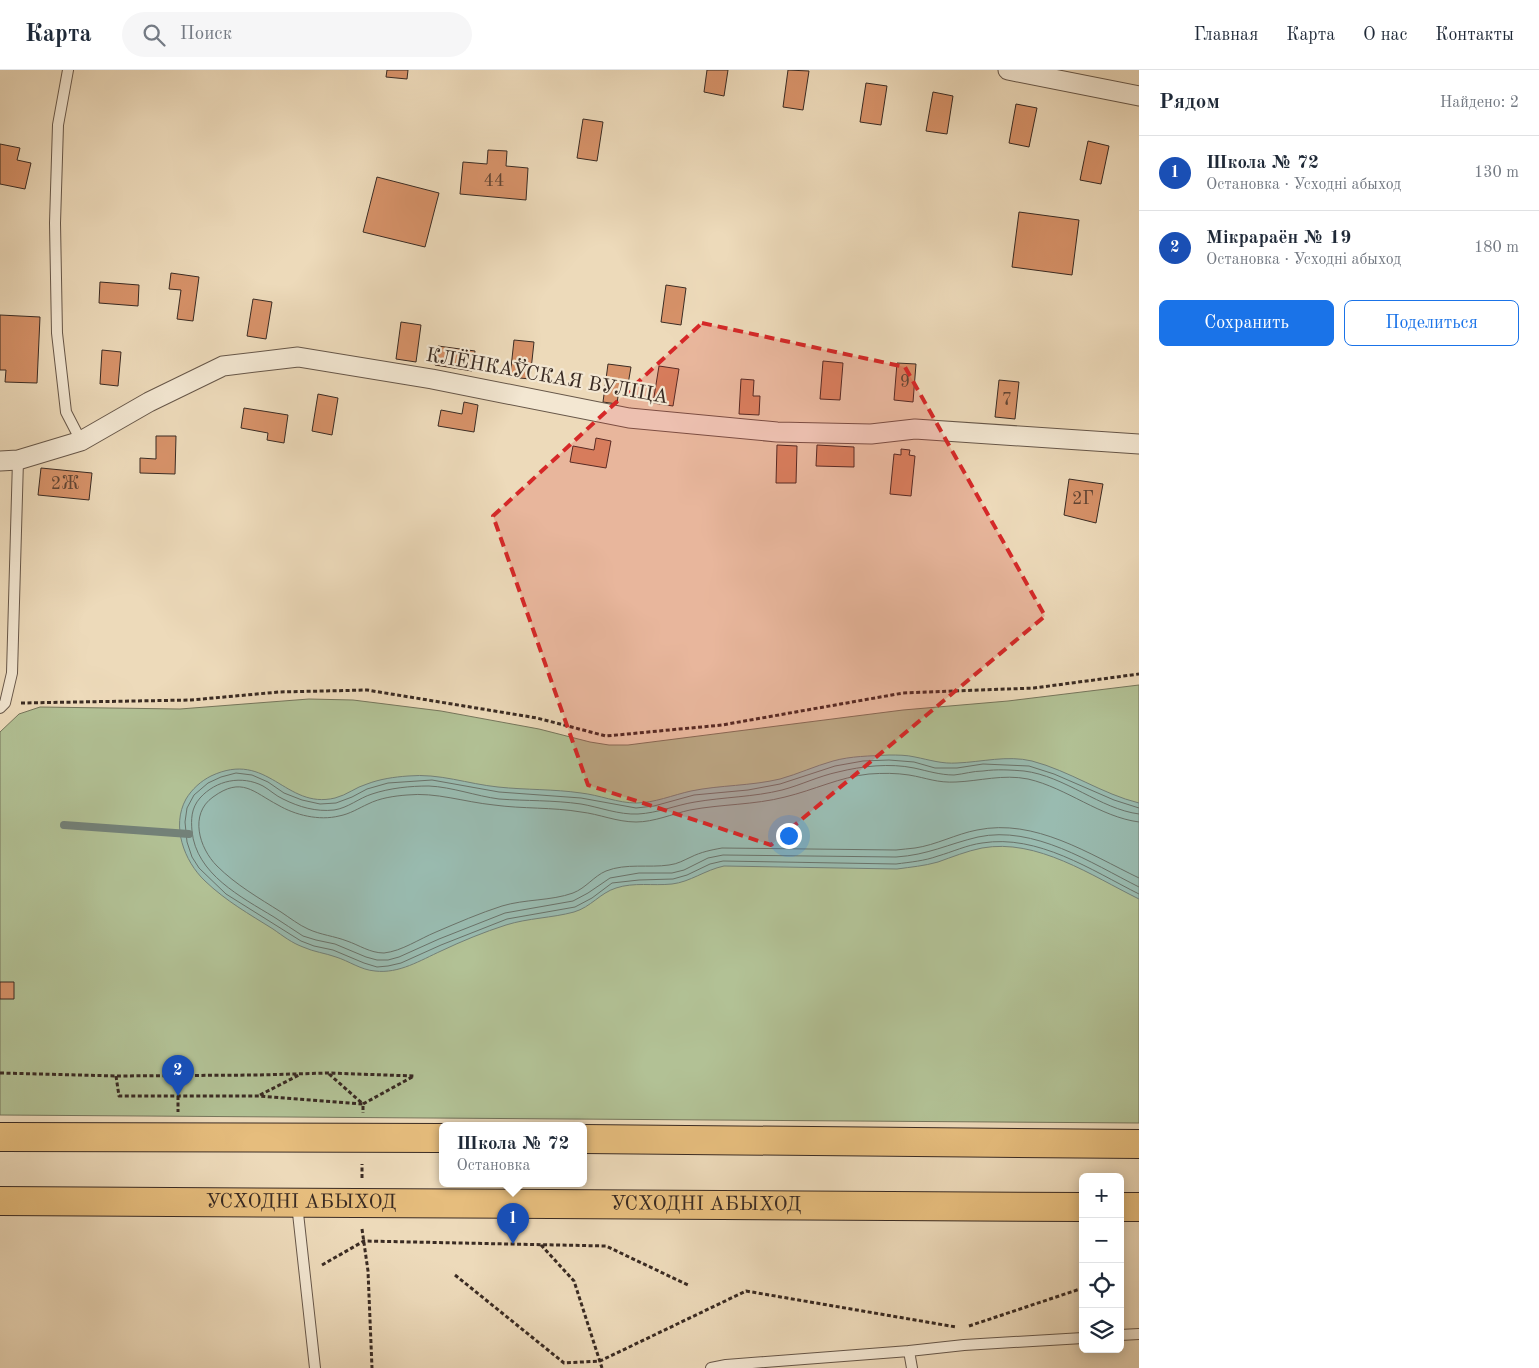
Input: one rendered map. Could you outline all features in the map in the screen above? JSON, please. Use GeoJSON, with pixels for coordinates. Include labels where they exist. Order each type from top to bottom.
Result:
{"type":"FeatureCollection","features":[{"type":"Feature","properties":{"kind":"main road"},"geometry":{"type":"LineString","coordinates":[[0,1137],[439,1138]]}},
{"type":"Feature","properties":{"kind":"main road"},"geometry":{"type":"LineString","coordinates":[[587,1139],[1139,1144]]}},
{"type":"Feature","properties":{"kind":"main road","name":"УСХОДНІ АБЫХОД"},"geometry":{"type":"LineString","coordinates":[[0,1201],[1079,1207]]}},
{"type":"Feature","properties":{"kind":"main road"},"geometry":{"type":"LineString","coordinates":[[1124,1207],[1139,1207]]}},
{"type":"Feature","properties":{"kind":"street"},"geometry":{"type":"LineString","coordinates":[[1008,70],[1139,96]]}},
{"type":"Feature","properties":{"kind":"street","name":"КЛЁНКАЎСКАЯ ВУЛІЦА"},"geometry":{"type":"LineString","coordinates":[[9,461],[81,441],[149,402],[223,366],[298,357],[432,379],[629,418],[778,432],[871,434],[915,429],[1139,444]]}},
{"type":"Feature","properties":{"kind":"lane"},"geometry":{"type":"LineString","coordinates":[[68,70],[58,125],[55,223],[57,333],[66,412],[81,441]]}},
{"type":"Feature","properties":{"kind":"lane"},"geometry":{"type":"LineString","coordinates":[[3,705],[12,673],[9,461]]}},
{"type":"Feature","properties":{"kind":"lane"},"geometry":{"type":"LineString","coordinates":[[297,1204],[315,1368]]}},
{"type":"Feature","properties":{"kind":"lane"},"geometry":{"type":"LineString","coordinates":[[1124,1336],[1139,1334]]}},
{"type":"Feature","properties":{"kind":"lane"},"geometry":{"type":"LineString","coordinates":[[711,1368],[726,1365],[909,1352],[964,1345],[1079,1338]]}},
{"type":"Feature","properties":{"kind":"lane"},"geometry":{"type":"LineString","coordinates":[[909,1352],[912,1368]]}},
{"type":"Feature","properties":{"kind":"path"},"geometry":{"type":"LineString","coordinates":[[3,705],[190,700],[279,692],[367,690],[537,718],[606,736],[722,725],[903,693],[1034,688],[1139,674]]}},
{"type":"Feature","properties":{"kind":"path"},"geometry":{"type":"LineString","coordinates":[[0,1072],[116,1076],[328,1073],[414,1076],[363,1104],[259,1096],[119,1096],[116,1076]]}},
{"type":"Feature","properties":{"kind":"path"},"geometry":{"type":"LineString","coordinates":[[328,1073],[363,1104],[363,1114]]}},
{"type":"Feature","properties":{"kind":"path"},"geometry":{"type":"LineString","coordinates":[[259,1096],[300,1074]]}},
{"type":"Feature","properties":{"kind":"path"},"geometry":{"type":"LineString","coordinates":[[362,1161],[362,1181]]}},
{"type":"Feature","properties":{"kind":"path"},"geometry":{"type":"LineString","coordinates":[[362,1228],[368,1271],[372,1368]]}},
{"type":"Feature","properties":{"kind":"path"},"geometry":{"type":"LineString","coordinates":[[316,1269],[364,1241],[606,1246],[690,1286]]}},
{"type":"Feature","properties":{"kind":"path"},"geometry":{"type":"LineString","coordinates":[[541,1245],[574,1281],[602,1368]]}},
{"type":"Feature","properties":{"kind":"path"},"geometry":{"type":"LineString","coordinates":[[454,1276],[564,1363],[600,1361],[746,1290],[963,1328],[1079,1289]]}},
{"type":"Feature","properties":{"kind":"highlighted area"},"geometry":{"type":"Polygon","coordinates":[[[702,323],[905,367],[1045,616],[771,845],[588,785],[493,516],[702,323]]]}},
{"type":"Feature","properties":{"kind":"green space"},"geometry":{"type":"Polygon","coordinates":[[[1139,685],[1139,1123],[0,1115],[0,732],[19,714],[40,707],[180,709],[309,699],[353,700],[441,711],[539,729],[590,742],[628,745],[903,710],[1008,701],[1139,685]]]}},
{"type":"Feature","properties":{"kind":"water"},"geometry":{"type":"Polygon","coordinates":[[[889,755],[909,756],[952,763],[1023,759],[1046,765],[1112,794],[1139,803],[1139,899],[1064,861],[1023,849],[1003,846],[982,848],[933,863],[897,869],[724,866],[679,883],[630,885],[616,888],[580,910],[506,925],[465,940],[410,966],[393,970],[375,971],[299,945],[229,901],[205,881],[191,864],[182,843],[180,832],[182,809],[191,792],[207,778],[231,770],[247,770],[262,774],[303,796],[318,799],[339,797],[363,785],[382,780],[420,775],[442,777],[487,786],[581,793],[622,802],[643,803],[702,789],[780,779],[840,759],[889,755]]]}},
{"type":"Feature","properties":{"kind":"building"},"geometry":{"type":"Polygon","coordinates":[[[387,70],[408,70],[407,79],[386,77],[387,70]]]}},
{"type":"Feature","properties":{"kind":"building"},"geometry":{"type":"Polygon","coordinates":[[[707,70],[728,70],[724,96],[704,92],[707,70]]]}},
{"type":"Feature","properties":{"kind":"building"},"geometry":{"type":"Polygon","coordinates":[[[788,70],[809,71],[803,110],[783,107],[788,70]]]}},
{"type":"Feature","properties":{"kind":"building"},"geometry":{"type":"Polygon","coordinates":[[[866,83],[887,86],[881,125],[860,122],[866,83]]]}},
{"type":"Feature","properties":{"kind":"building"},"geometry":{"type":"Polygon","coordinates":[[[933,92],[953,96],[947,134],[926,131],[933,92]]]}},
{"type":"Feature","properties":{"kind":"building"},"geometry":{"type":"Polygon","coordinates":[[[1016,104],[1037,108],[1029,147],[1009,143],[1016,104]]]}},
{"type":"Feature","properties":{"kind":"building"},"geometry":{"type":"Polygon","coordinates":[[[583,119],[603,122],[597,161],[577,158],[583,119]]]}},
{"type":"Feature","properties":{"kind":"building"},"geometry":{"type":"Polygon","coordinates":[[[1088,141],[1109,146],[1101,184],[1080,180],[1088,141]]]}},
{"type":"Feature","properties":{"kind":"building"},"geometry":{"type":"Polygon","coordinates":[[[0,144],[20,148],[17,160],[31,163],[25,189],[0,184],[0,144]]]}},
{"type":"Feature","properties":{"kind":"building"},"geometry":{"type":"Polygon","coordinates":[[[488,150],[507,151],[506,166],[528,168],[526,200],[460,194],[463,162],[487,164],[488,150]]]}},
{"type":"Feature","properties":{"kind":"building"},"geometry":{"type":"Polygon","coordinates":[[[377,177],[439,193],[425,247],[363,232],[377,177]]]}},
{"type":"Feature","properties":{"kind":"building"},"geometry":{"type":"Polygon","coordinates":[[[1019,212],[1079,220],[1072,275],[1012,267],[1019,212]]]}},
{"type":"Feature","properties":{"kind":"building"},"geometry":{"type":"Polygon","coordinates":[[[171,273],[199,277],[193,321],[177,319],[181,290],[169,289],[171,273]]]}},
{"type":"Feature","properties":{"kind":"building"},"geometry":{"type":"Polygon","coordinates":[[[100,282],[139,285],[138,306],[99,303],[100,282]]]}},
{"type":"Feature","properties":{"kind":"building"},"geometry":{"type":"Polygon","coordinates":[[[666,285],[686,288],[681,325],[661,322],[666,285]]]}},
{"type":"Feature","properties":{"kind":"building"},"geometry":{"type":"Polygon","coordinates":[[[253,299],[272,302],[266,339],[247,336],[253,299]]]}},
{"type":"Feature","properties":{"kind":"building"},"geometry":{"type":"Polygon","coordinates":[[[0,315],[40,317],[37,383],[5,382],[6,370],[0,370],[0,315]]]}},
{"type":"Feature","properties":{"kind":"building"},"geometry":{"type":"Polygon","coordinates":[[[401,322],[421,325],[416,362],[396,359],[401,322]]]}},
{"type":"Feature","properties":{"kind":"building"},"geometry":{"type":"Polygon","coordinates":[[[514,340],[534,342],[530,379],[510,377],[514,340]]]}},
{"type":"Feature","properties":{"kind":"building"},"geometry":{"type":"Polygon","coordinates":[[[438,346],[475,351],[472,371],[435,365],[438,346]]]}},
{"type":"Feature","properties":{"kind":"building"},"geometry":{"type":"Polygon","coordinates":[[[102,350],[121,352],[118,386],[100,384],[102,350]]]}},
{"type":"Feature","properties":{"kind":"building"},"geometry":{"type":"Polygon","coordinates":[[[823,361],[843,363],[840,400],[820,399],[823,361]]]}},
{"type":"Feature","properties":{"kind":"building"},"geometry":{"type":"Polygon","coordinates":[[[897,363],[916,364],[913,402],[894,400],[897,363]]]}},
{"type":"Feature","properties":{"kind":"building"},"geometry":{"type":"Polygon","coordinates":[[[608,364],[631,367],[627,390],[619,389],[617,404],[603,402],[608,364]]]}},
{"type":"Feature","properties":{"kind":"building"},"geometry":{"type":"Polygon","coordinates":[[[659,366],[679,369],[673,406],[653,403],[659,366]]]}},
{"type":"Feature","properties":{"kind":"building"},"geometry":{"type":"Polygon","coordinates":[[[741,379],[754,380],[753,396],[760,396],[759,415],[739,414],[741,379]]]}},
{"type":"Feature","properties":{"kind":"building"},"geometry":{"type":"Polygon","coordinates":[[[999,380],[1019,382],[1015,419],[995,417],[999,380]]]}},
{"type":"Feature","properties":{"kind":"building"},"geometry":{"type":"Polygon","coordinates":[[[318,394],[338,398],[332,435],[312,431],[318,394]]]}},
{"type":"Feature","properties":{"kind":"building"},"geometry":{"type":"Polygon","coordinates":[[[464,402],[478,405],[474,432],[438,426],[441,410],[462,414],[464,402]]]}},
{"type":"Feature","properties":{"kind":"building"},"geometry":{"type":"Polygon","coordinates":[[[244,408],[288,415],[284,443],[267,440],[268,433],[241,428],[244,408]]]}},
{"type":"Feature","properties":{"kind":"building"},"geometry":{"type":"Polygon","coordinates":[[[156,436],[176,436],[175,474],[140,473],[140,458],[156,459],[156,436]]]}},
{"type":"Feature","properties":{"kind":"building"},"geometry":{"type":"Polygon","coordinates":[[[596,438],[611,441],[606,468],[570,462],[573,446],[594,450],[596,438]]]}},
{"type":"Feature","properties":{"kind":"building"},"geometry":{"type":"Polygon","coordinates":[[[777,445],[797,446],[796,483],[776,483],[777,445]]]}},
{"type":"Feature","properties":{"kind":"building"},"geometry":{"type":"Polygon","coordinates":[[[817,445],[854,447],[854,467],[816,466],[817,445]]]}},
{"type":"Feature","properties":{"kind":"building"},"geometry":{"type":"Polygon","coordinates":[[[901,449],[910,450],[909,455],[915,456],[911,496],[890,494],[894,454],[901,455],[901,449]]]}},
{"type":"Feature","properties":{"kind":"building"},"geometry":{"type":"Polygon","coordinates":[[[41,468],[92,473],[89,500],[38,495],[41,468]]]}},
{"type":"Feature","properties":{"kind":"building"},"geometry":{"type":"Polygon","coordinates":[[[1069,479],[1103,484],[1096,523],[1064,515],[1069,479]]]}},
{"type":"Feature","properties":{"kind":"building"},"geometry":{"type":"Polygon","coordinates":[[[0,982],[14,982],[14,999],[0,999],[0,982]]]}},
{"type":"Feature","properties":{"kind":"waterway"},"geometry":{"type":"LineString","coordinates":[[64,825],[189,834]]}},
{"type":"Feature","properties":{"kind":"place","name":"Мікрараён № 19"},"geometry":{"type":"Point","coordinates":[178,1096]}},
{"type":"Feature","properties":{"kind":"place","name":"Школа № 72"},"geometry":{"type":"Point","coordinates":[513,1244]}}]}
